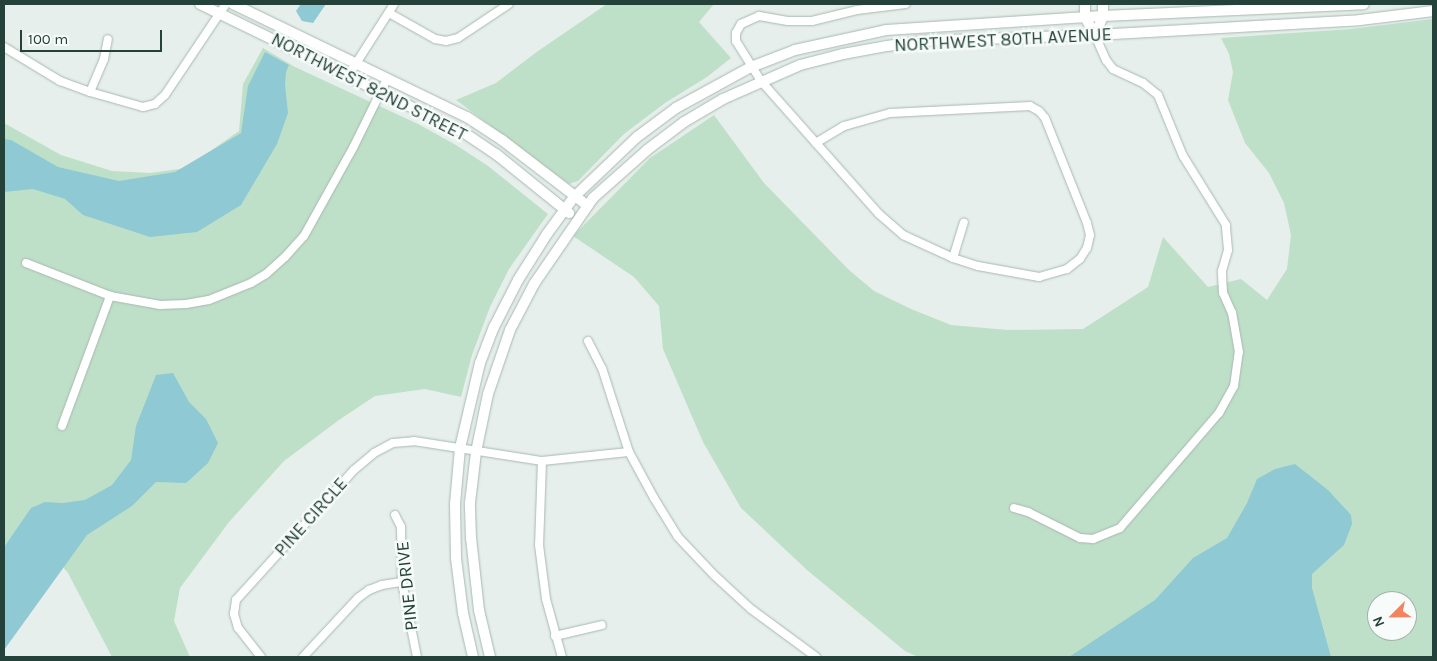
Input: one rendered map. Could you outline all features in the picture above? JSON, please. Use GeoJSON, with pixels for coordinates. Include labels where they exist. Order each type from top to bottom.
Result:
{"type":"FeatureCollection","features":[{"type":"Feature","properties":{"kind":"street","name":"NORTHWEST 82ND STREET"},"geometry":{"type":"LineString","coordinates":[[200,4],[424,112],[471,138],[521,173],[577,220]]}},
{"type":"Feature","properties":{"kind":"street"},"geometry":{"type":"LineString","coordinates":[[4,48],[60,81],[90,92],[143,107],[155,104],[165,95],[226,4]]}},
{"type":"Feature","properties":{"kind":"street","name":"NORTHWEST 82ND STREET"},"geometry":{"type":"LineString","coordinates":[[233,4],[467,117],[502,140],[588,206]]}},
{"type":"Feature","properties":{"kind":"street"},"geometry":{"type":"LineString","coordinates":[[348,76],[394,4]]}},
{"type":"Feature","properties":{"kind":"street"},"geometry":{"type":"LineString","coordinates":[[389,13],[435,39],[446,41],[458,38],[509,4]]}},
{"type":"Feature","properties":{"kind":"street"},"geometry":{"type":"LineString","coordinates":[[816,143],[844,126],[890,114],[1019,105],[1030,106],[1045,118],[1087,224],[1090,235],[1087,248],[1080,259],[1067,269],[1039,277],[978,266],[953,258],[903,235],[879,214],[816,143],[761,81],[736,41],[736,32],[741,24],[748,19],[759,16],[788,22],[812,21],[857,10],[906,4]]}},
{"type":"Feature","properties":{"kind":"street"},"geometry":{"type":"LineString","coordinates":[[1014,508],[1028,512],[1080,538],[1093,539],[1120,528],[1219,413],[1234,386],[1240,352],[1232,313],[1223,293],[1222,271],[1228,250],[1226,225],[1183,156],[1158,95],[1143,83],[1113,69],[1106,60],[1085,17],[1085,4]]}},
{"type":"Feature","properties":{"kind":"street"},"geometry":{"type":"LineString","coordinates":[[1095,35],[1104,16],[1103,4]]}},
{"type":"Feature","properties":{"kind":"street","name":"NORTHWEST 80TH AVENUE"},"geometry":{"type":"LineString","coordinates":[[473,657],[463,613],[456,558],[455,504],[460,448],[472,391],[494,327],[518,280],[574,197],[637,137],[676,108],[751,67],[795,50],[886,30],[1085,17],[1364,4]]}},
{"type":"Feature","properties":{"kind":"street","name":"NORTHWEST 80TH AVENUE"},"geometry":{"type":"LineString","coordinates":[[489,656],[479,610],[471,538],[470,503],[476,452],[488,394],[510,330],[534,284],[593,198],[646,150],[684,122],[723,99],[800,65],[843,54],[887,46],[924,41],[1095,35],[1369,20],[1433,11]]}},
{"type":"Feature","properties":{"kind":"street"},"geometry":{"type":"LineString","coordinates":[[90,92],[104,59],[108,39]]}},
{"type":"Feature","properties":{"kind":"street"},"geometry":{"type":"LineString","coordinates":[[26,263],[110,296],[160,305],[186,304],[227,294],[266,274],[285,257],[309,228],[387,79]]}},
{"type":"Feature","properties":{"kind":"street"},"geometry":{"type":"LineString","coordinates":[[953,258],[964,223]]}},
{"type":"Feature","properties":{"kind":"street"},"geometry":{"type":"LineString","coordinates":[[62,426],[110,296]]}},
{"type":"Feature","properties":{"kind":"street"},"geometry":{"type":"LineString","coordinates":[[588,341],[602,368],[629,452],[678,537],[714,576],[751,609],[816,657]]}},
{"type":"Feature","properties":{"kind":"street","name":"PINE CIRCLE"},"geometry":{"type":"LineString","coordinates":[[261,657],[238,628],[234,614],[236,600],[354,470],[374,453],[393,443],[414,441],[542,461],[629,452]]}},
{"type":"Feature","properties":{"kind":"street"},"geometry":{"type":"LineString","coordinates":[[542,461],[539,545],[546,598],[562,657]]}},
{"type":"Feature","properties":{"kind":"street","name":"PINE DRIVE"},"geometry":{"type":"LineString","coordinates":[[395,515],[401,527],[402,582],[417,657]]}},
{"type":"Feature","properties":{"kind":"street"},"geometry":{"type":"LineString","coordinates":[[303,657],[364,594],[382,585],[402,582]]}},
{"type":"Feature","properties":{"kind":"street"},"geometry":{"type":"LineString","coordinates":[[555,636],[602,625]]}},
{"type":"Feature","properties":{"kind":"green space"},"geometry":{"type":"Polygon","coordinates":[[[607,4],[714,4],[699,22],[731,58],[707,77],[665,103],[624,134],[578,181],[569,184],[456,100],[496,83],[538,51],[607,4]]]}},
{"type":"Feature","properties":{"kind":"green space"},"geometry":{"type":"Polygon","coordinates":[[[1433,19],[1433,657],[918,657],[905,651],[807,570],[741,508],[703,442],[663,349],[659,306],[634,277],[573,236],[650,158],[714,115],[764,183],[849,270],[874,291],[911,309],[951,325],[1008,330],[1083,329],[1148,287],[1163,237],[1208,287],[1241,279],[1267,300],[1287,269],[1291,235],[1284,203],[1269,173],[1245,143],[1228,100],[1233,72],[1229,54],[1221,38],[1351,29],[1433,19]]]}},
{"type":"Feature","properties":{"kind":"green space"},"geometry":{"type":"Polygon","coordinates":[[[263,48],[295,67],[418,124],[456,145],[488,166],[548,214],[509,269],[490,307],[472,355],[461,397],[425,389],[375,396],[339,420],[284,461],[229,522],[180,588],[174,621],[190,657],[112,657],[68,573],[23,520],[4,547],[4,123],[61,155],[112,171],[150,173],[186,168],[239,131],[243,84],[263,48]]]}},
{"type":"Feature","properties":{"kind":"water"},"geometry":{"type":"Polygon","coordinates":[[[301,4],[326,4],[313,23],[302,21],[296,11],[301,4]]]}},
{"type":"Feature","properties":{"kind":"water"},"geometry":{"type":"Polygon","coordinates":[[[265,52],[289,65],[286,72],[285,85],[288,113],[277,144],[241,205],[197,232],[150,237],[83,215],[65,199],[33,189],[4,192],[4,139],[11,140],[58,167],[119,181],[175,172],[241,133],[248,86],[265,52]]]}},
{"type":"Feature","properties":{"kind":"water"},"geometry":{"type":"Polygon","coordinates":[[[173,373],[189,402],[206,419],[218,443],[208,463],[186,483],[156,482],[132,506],[87,535],[4,650],[4,547],[31,508],[45,502],[63,503],[85,500],[112,485],[131,460],[136,426],[156,375],[173,373]]]}},
{"type":"Feature","properties":{"kind":"water"},"geometry":{"type":"Polygon","coordinates":[[[1295,464],[1328,490],[1351,515],[1352,524],[1344,545],[1312,574],[1312,588],[1331,657],[1069,657],[1155,600],[1193,558],[1227,538],[1247,503],[1257,479],[1275,469],[1295,464]]]}}]}
